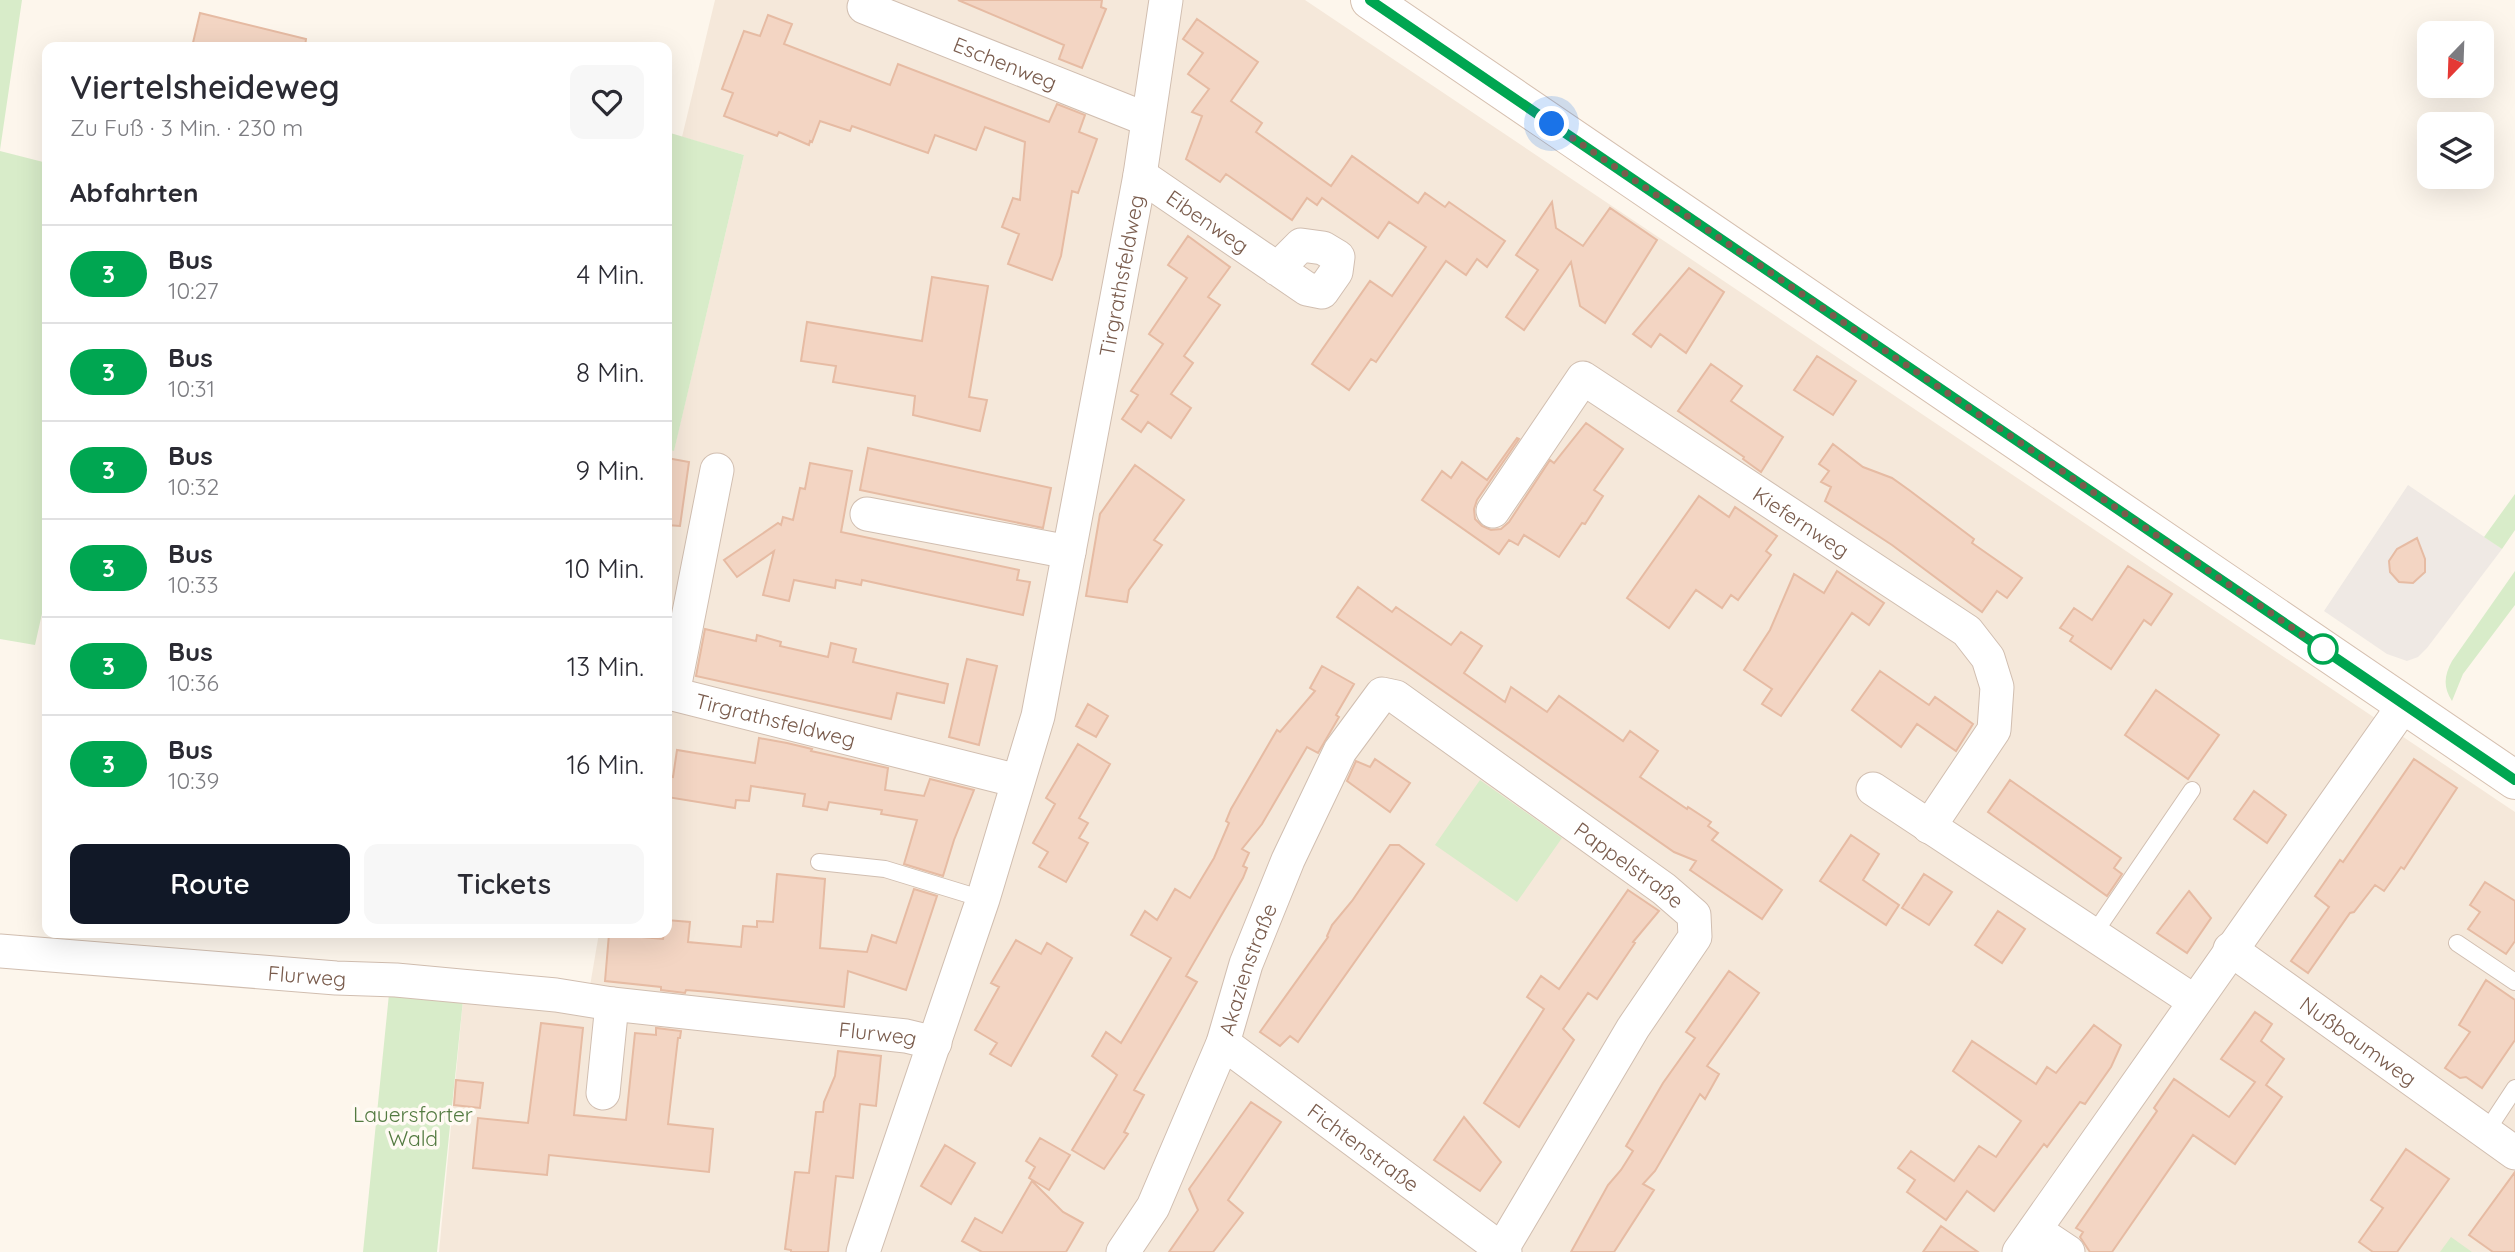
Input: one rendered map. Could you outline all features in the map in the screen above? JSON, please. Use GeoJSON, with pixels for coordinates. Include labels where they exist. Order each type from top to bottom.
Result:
{"type":"FeatureCollection","features":[{"type":"Feature","properties":{"kind":"main road"},"geometry":{"type":"LineString","coordinates":[[1370,0],[2515,780]]}},
{"type":"Feature","properties":{"kind":"street","name":"Tirgrathsfeldweg"},"geometry":{"type":"LineString","coordinates":[[863,1252],[983,899],[1038,716],[1140,175],[1146,119],[1166,0]]}},
{"type":"Feature","properties":{"kind":"street","name":"Eschenweg"},"geometry":{"type":"LineString","coordinates":[[864,6],[1146,119]]}},
{"type":"Feature","properties":{"kind":"street","name":"Eibenweg"},"geometry":{"type":"LineString","coordinates":[[1140,175],[1277,269]]}},
{"type":"Feature","properties":{"kind":"street","name":"Kiefernweg"},"geometry":{"type":"LineString","coordinates":[[1493,511],[1583,378],[1967,631],[1988,658],[1997,687],[1994,730],[1929,827]]}},
{"type":"Feature","properties":{"kind":"street","name":"Tirgrathsfeldweg"},"geometry":{"type":"LineString","coordinates":[[718,470],[673,694],[1018,781]]}},
{"type":"Feature","properties":{"kind":"street"},"geometry":{"type":"LineString","coordinates":[[867,514],[1069,552]]}},
{"type":"Feature","properties":{"kind":"street","name":"Akazienstraße"},"geometry":{"type":"LineString","coordinates":[[1123,1252],[1153,1207],[1223,1043],[1246,964],[1288,860],[1340,751],[1382,694]]}},
{"type":"Feature","properties":{"kind":"street","name":"Pappelstraße"},"geometry":{"type":"LineString","coordinates":[[1382,694],[1396,697],[1664,889],[1694,915],[1695,937],[1633,1028],[1504,1250]]}},
{"type":"Feature","properties":{"kind":"street"},"geometry":{"type":"LineString","coordinates":[[2068,1252],[2027,1241],[2404,705]]}},
{"type":"Feature","properties":{"kind":"street"},"geometry":{"type":"LineString","coordinates":[[1873,789],[2194,1001]]}},
{"type":"Feature","properties":{"kind":"street","name":"Nußbaumweg"},"geometry":{"type":"LineString","coordinates":[[2230,949],[2515,1153]]}},
{"type":"Feature","properties":{"kind":"street","name":"Flurweg"},"geometry":{"type":"LineString","coordinates":[[0,951],[337,978],[396,980],[556,995],[612,1004],[906,1036],[935,1044]]}},
{"type":"Feature","properties":{"kind":"street"},"geometry":{"type":"LineString","coordinates":[[603,1093],[612,1004]]}},
{"type":"Feature","properties":{"kind":"street","name":"Fichtenstraße"},"geometry":{"type":"LineString","coordinates":[[1223,1043],[1504,1250]]}},
{"type":"Feature","properties":{"kind":"lane"},"geometry":{"type":"LineString","coordinates":[[2094,935],[2192,790]]}},
{"type":"Feature","properties":{"kind":"lane"},"geometry":{"type":"LineString","coordinates":[[819,862],[885,869],[983,899]]}},
{"type":"Feature","properties":{"kind":"lane"},"geometry":{"type":"LineString","coordinates":[[2457,943],[2515,982]]}},
{"type":"Feature","properties":{"kind":"lane"},"geometry":{"type":"LineString","coordinates":[[2486,1132],[2515,1088]]}},
{"type":"Feature","properties":{"kind":"shaded area"},"geometry":{"type":"Polygon","coordinates":[[[715,0],[1305,0],[2515,812],[2515,1252],[439,1252],[463,1000],[590,986],[598,938],[672,938],[672,450],[744,155],[682,137],[715,0]]]}},
{"type":"Feature","properties":{"kind":"shaded area"},"geometry":{"type":"Polygon","coordinates":[[[2408,485],[2502,549],[2427,648],[2418,657],[2407,661],[2387,654],[2324,611],[2408,485]]]}},
{"type":"Feature","properties":{"kind":"green space"},"geometry":{"type":"Polygon","coordinates":[[[0,0],[22,0],[0,150],[0,0]]]}},
{"type":"Feature","properties":{"kind":"green space"},"geometry":{"type":"Polygon","coordinates":[[[672,133],[744,155],[672,450],[672,133]]]}},
{"type":"Feature","properties":{"kind":"green space"},"geometry":{"type":"Polygon","coordinates":[[[0,151],[42,162],[42,614],[35,645],[0,639],[0,151]]]}},
{"type":"Feature","properties":{"kind":"green space"},"geometry":{"type":"Polygon","coordinates":[[[2515,494],[2515,530],[2502,549],[2484,537],[2515,494]]]}},
{"type":"Feature","properties":{"kind":"green space"},"geometry":{"type":"Polygon","coordinates":[[[2515,571],[2515,605],[2463,674],[2452,701],[2446,686],[2449,666],[2515,571]]]}},
{"type":"Feature","properties":{"kind":"green space"},"geometry":{"type":"Polygon","coordinates":[[[1480,780],[1562,838],[1517,902],[1435,845],[1480,780]]]}},
{"type":"Feature","properties":{"kind":"green space","name":"Lauersforter Wald"},"geometry":{"type":"Polygon","coordinates":[[[389,994],[463,1000],[437,1252],[363,1252],[389,994]]]}},
{"type":"Feature","properties":{"kind":"green space"},"geometry":{"type":"Polygon","coordinates":[[[2451,1237],[2472,1252],[2440,1252],[2451,1237]]]}},
{"type":"Feature","properties":{"kind":"building"},"geometry":{"type":"Polygon","coordinates":[[[958,0],[1102,0],[1101,7],[1106,9],[1082,68],[1059,59],[1064,45],[958,0]]]}},
{"type":"Feature","properties":{"kind":"building"},"geometry":{"type":"Polygon","coordinates":[[[200,13],[306,39],[306,42],[193,42],[200,13]]]}},
{"type":"Feature","properties":{"kind":"building"},"geometry":{"type":"Polygon","coordinates":[[[768,15],[792,24],[784,44],[890,85],[898,64],[1049,122],[1057,104],[1085,115],[1079,132],[1097,139],[1078,193],[1072,191],[1061,256],[1052,280],[1008,264],[1019,234],[1002,227],[1013,198],[1020,200],[1025,142],[985,127],[976,150],[935,135],[928,153],[852,126],[850,131],[820,121],[809,145],[779,132],[777,136],[724,116],[733,93],[722,89],[744,31],[760,36],[768,15]]]}},
{"type":"Feature","properties":{"kind":"building"},"geometry":{"type":"Polygon","coordinates":[[[1197,19],[1258,62],[1231,101],[1262,123],[1256,132],[1331,186],[1352,156],[1418,203],[1425,193],[1445,207],[1449,202],[1505,241],[1487,267],[1477,259],[1466,275],[1446,261],[1376,362],[1371,359],[1349,390],[1312,364],[1370,281],[1392,296],[1426,247],[1389,222],[1378,238],[1322,198],[1317,205],[1307,198],[1292,220],[1226,174],[1220,182],[1186,159],[1202,116],[1192,112],[1209,89],[1188,74],[1203,53],[1183,39],[1197,19]]]}},
{"type":"Feature","properties":{"kind":"building"},"geometry":{"type":"Polygon","coordinates":[[[1552,202],[1556,228],[1583,246],[1610,208],[1657,240],[1605,323],[1580,306],[1571,262],[1524,330],[1506,317],[1538,270],[1516,255],[1552,202]]]}},
{"type":"Feature","properties":{"kind":"building"},"geometry":{"type":"Polygon","coordinates":[[[1188,236],[1230,267],[1208,297],[1220,305],[1184,356],[1193,363],[1171,394],[1191,408],[1171,438],[1148,422],[1141,432],[1122,419],[1138,395],[1131,391],[1163,344],[1149,334],[1187,278],[1168,265],[1188,236]]]}},
{"type":"Feature","properties":{"kind":"building"},"geometry":{"type":"Polygon","coordinates":[[[1689,268],[1724,292],[1686,353],[1660,334],[1651,347],[1633,334],[1689,268]]]}},
{"type":"Feature","properties":{"kind":"building"},"geometry":{"type":"Polygon","coordinates":[[[932,277],[988,286],[969,397],[987,400],[980,431],[913,415],[915,396],[833,382],[836,366],[801,361],[807,322],[922,341],[932,277]]]}},
{"type":"Feature","properties":{"kind":"building"},"geometry":{"type":"Polygon","coordinates":[[[1817,356],[1856,381],[1833,415],[1794,390],[1817,356]]]}},
{"type":"Feature","properties":{"kind":"building"},"geometry":{"type":"Polygon","coordinates":[[[1711,364],[1742,386],[1731,401],[1783,437],[1761,472],[1678,411],[1711,364]]]}},
{"type":"Feature","properties":{"kind":"building"},"geometry":{"type":"Polygon","coordinates":[[[1586,423],[1623,449],[1594,490],[1603,496],[1559,557],[1524,535],[1518,545],[1509,540],[1499,554],[1422,500],[1442,471],[1451,478],[1462,462],[1487,480],[1517,438],[1519,439],[1477,500],[1474,509],[1475,519],[1482,526],[1491,530],[1501,529],[1509,522],[1550,460],[1554,463],[1586,423]]]}},
{"type":"Feature","properties":{"kind":"building"},"geometry":{"type":"Polygon","coordinates":[[[1833,444],[1863,467],[1892,478],[1909,490],[1974,539],[1972,543],[2022,578],[2007,598],[1997,591],[1982,612],[1892,545],[1825,501],[1831,487],[1821,482],[1829,471],[1819,464],[1833,444]]]}},
{"type":"Feature","properties":{"kind":"building"},"geometry":{"type":"Polygon","coordinates":[[[868,448],[1051,488],[1043,528],[860,490],[868,448]]]}},
{"type":"Feature","properties":{"kind":"building"},"geometry":{"type":"Polygon","coordinates":[[[672,459],[689,462],[680,526],[672,525],[672,459]]]}},
{"type":"Feature","properties":{"kind":"building"},"geometry":{"type":"Polygon","coordinates":[[[810,463],[852,471],[841,532],[1019,570],[1017,580],[1030,582],[1023,615],[862,580],[861,585],[836,580],[835,588],[794,580],[789,601],[763,595],[774,551],[737,577],[724,560],[778,523],[781,525],[783,517],[793,520],[800,488],[805,489],[810,463]]]}},
{"type":"Feature","properties":{"kind":"building"},"geometry":{"type":"Polygon","coordinates":[[[1135,465],[1184,500],[1154,540],[1162,545],[1129,590],[1127,602],[1086,596],[1100,514],[1135,465]]]}},
{"type":"Feature","properties":{"kind":"building"},"geometry":{"type":"Polygon","coordinates":[[[1699,496],[1729,517],[1735,507],[1777,536],[1766,551],[1771,555],[1738,600],[1731,595],[1722,608],[1696,590],[1669,628],[1627,598],[1699,496]]]}},
{"type":"Feature","properties":{"kind":"building"},"geometry":{"type":"Polygon","coordinates":[[[2417,538],[2425,559],[2425,572],[2413,583],[2399,582],[2390,572],[2389,561],[2397,549],[2417,538]]]}},
{"type":"Feature","properties":{"kind":"building"},"geometry":{"type":"Polygon","coordinates":[[[2128,566],[2172,594],[2151,625],[2144,620],[2111,669],[2070,641],[2073,636],[2060,628],[2074,608],[2092,620],[2128,566]]]}},
{"type":"Feature","properties":{"kind":"building"},"geometry":{"type":"Polygon","coordinates":[[[1837,571],[1884,603],[1869,625],[1852,613],[1781,716],[1762,704],[1772,689],[1744,670],[1770,630],[1794,574],[1824,593],[1837,571]]]}},
{"type":"Feature","properties":{"kind":"building"},"geometry":{"type":"Polygon","coordinates":[[[1358,587],[1392,612],[1396,607],[1451,645],[1461,632],[1482,646],[1464,673],[1505,702],[1511,687],[1547,712],[1559,696],[1623,741],[1630,731],[1658,751],[1640,777],[1711,822],[1708,826],[1718,833],[1712,840],[1782,890],[1762,919],[1690,870],[1696,861],[1674,852],[1337,617],[1358,587]]]}},
{"type":"Feature","properties":{"kind":"building"},"geometry":{"type":"Polygon","coordinates":[[[705,629],[756,641],[757,635],[781,642],[780,646],[828,657],[831,643],[856,649],[853,662],[948,684],[944,703],[897,693],[891,719],[696,676],[705,629]]]}},
{"type":"Feature","properties":{"kind":"building"},"geometry":{"type":"Polygon","coordinates":[[[967,659],[997,666],[979,745],[949,737],[967,659]]]}},
{"type":"Feature","properties":{"kind":"building"},"geometry":{"type":"Polygon","coordinates":[[[1322,666],[1354,684],[1318,753],[1307,747],[1262,824],[1242,849],[1249,853],[1243,866],[1247,868],[1243,878],[1186,976],[1197,982],[1134,1090],[1144,1095],[1124,1132],[1128,1134],[1104,1169],[1072,1150],[1117,1075],[1092,1056],[1106,1032],[1121,1043],[1171,958],[1131,935],[1145,911],[1157,920],[1175,889],[1190,898],[1214,858],[1229,823],[1226,821],[1231,809],[1277,730],[1280,732],[1315,691],[1310,688],[1322,666]]]}},
{"type":"Feature","properties":{"kind":"building"},"geometry":{"type":"Polygon","coordinates":[[[1880,671],[1929,705],[1935,697],[1973,724],[1956,751],[1917,724],[1901,747],[1852,710],[1880,671]]]}},
{"type":"Feature","properties":{"kind":"building"},"geometry":{"type":"Polygon","coordinates":[[[2156,690],[2219,735],[2188,779],[2125,735],[2156,690]]]}},
{"type":"Feature","properties":{"kind":"building"},"geometry":{"type":"Polygon","coordinates":[[[1088,704],[1108,716],[1096,737],[1076,726],[1088,704]]]}},
{"type":"Feature","properties":{"kind":"building"},"geometry":{"type":"Polygon","coordinates":[[[759,738],[888,768],[885,790],[924,796],[930,779],[974,790],[943,876],[904,864],[917,820],[881,814],[882,810],[829,802],[827,810],[803,806],[805,794],[751,786],[749,801],[736,800],[735,808],[672,798],[672,777],[677,750],[755,763],[759,738]]]}},
{"type":"Feature","properties":{"kind":"building"},"geometry":{"type":"Polygon","coordinates":[[[1078,744],[1110,764],[1079,818],[1088,823],[1079,838],[1088,843],[1066,882],[1039,867],[1048,852],[1033,843],[1055,804],[1046,798],[1078,744]]]}},
{"type":"Feature","properties":{"kind":"building"},"geometry":{"type":"Polygon","coordinates":[[[1375,759],[1410,783],[1390,812],[1347,781],[1356,761],[1370,767],[1375,759]]]}},
{"type":"Feature","properties":{"kind":"building"},"geometry":{"type":"Polygon","coordinates":[[[2414,759],[2457,788],[2404,869],[2401,867],[2384,891],[2375,885],[2354,912],[2350,913],[2308,973],[2291,961],[2329,907],[2315,896],[2340,860],[2343,862],[2414,759]]]}},
{"type":"Feature","properties":{"kind":"building"},"geometry":{"type":"Polygon","coordinates":[[[2010,780],[2121,858],[2114,868],[2122,874],[2107,896],[1988,812],[2010,780]]]}},
{"type":"Feature","properties":{"kind":"building"},"geometry":{"type":"Polygon","coordinates":[[[2254,791],[2286,815],[2267,843],[2234,819],[2254,791]]]}},
{"type":"Feature","properties":{"kind":"building"},"geometry":{"type":"Polygon","coordinates":[[[1851,835],[1879,854],[1863,880],[1899,905],[1886,925],[1820,881],[1851,835]]]}},
{"type":"Feature","properties":{"kind":"building"},"geometry":{"type":"Polygon","coordinates":[[[1390,845],[1399,845],[1424,864],[1298,1042],[1290,1036],[1280,1046],[1260,1032],[1390,845]]]}},
{"type":"Feature","properties":{"kind":"building"},"geometry":{"type":"Polygon","coordinates":[[[777,874],[825,879],[820,948],[867,952],[872,935],[896,943],[914,889],[937,896],[906,990],[848,971],[844,1007],[710,992],[686,990],[685,993],[661,990],[661,987],[605,981],[609,938],[672,938],[672,920],[690,922],[688,942],[741,947],[743,926],[757,927],[757,921],[773,922],[777,874]]]}},
{"type":"Feature","properties":{"kind":"building"},"geometry":{"type":"Polygon","coordinates":[[[1924,874],[1952,892],[1929,925],[1902,908],[1924,874]]]}},
{"type":"Feature","properties":{"kind":"building"},"geometry":{"type":"Polygon","coordinates":[[[2485,882],[2515,901],[2515,941],[2506,954],[2468,929],[2480,912],[2470,905],[2485,882]]]}},
{"type":"Feature","properties":{"kind":"building"},"geometry":{"type":"Polygon","coordinates":[[[1628,890],[1659,911],[1633,942],[1635,943],[1597,999],[1588,993],[1563,1029],[1574,1040],[1519,1127],[1484,1103],[1544,1009],[1527,997],[1541,976],[1559,989],[1628,890]]]}},
{"type":"Feature","properties":{"kind":"building"},"geometry":{"type":"Polygon","coordinates":[[[2189,891],[2211,918],[2187,953],[2157,933],[2189,891]]]}},
{"type":"Feature","properties":{"kind":"building"},"geometry":{"type":"Polygon","coordinates":[[[1998,911],[2025,929],[2002,963],[1975,945],[1998,911]]]}},
{"type":"Feature","properties":{"kind":"building"},"geometry":{"type":"Polygon","coordinates":[[[1016,940],[1041,954],[1047,943],[1072,958],[1011,1066],[990,1054],[997,1043],[975,1030],[999,987],[991,983],[1016,940]]]}},
{"type":"Feature","properties":{"kind":"building"},"geometry":{"type":"Polygon","coordinates":[[[1729,971],[1759,993],[1707,1066],[1719,1074],[1705,1099],[1700,1094],[1655,1171],[1643,1184],[1654,1190],[1614,1252],[1571,1252],[1608,1185],[1633,1151],[1626,1146],[1663,1083],[1695,1038],[1686,1032],[1729,971]]]}},
{"type":"Feature","properties":{"kind":"building"},"geometry":{"type":"Polygon","coordinates":[[[2486,980],[2515,1000],[2515,1040],[2482,1088],[2445,1068],[2470,1032],[2459,1025],[2486,980]]]}},
{"type":"Feature","properties":{"kind":"building"},"geometry":{"type":"Polygon","coordinates":[[[2255,1012],[2272,1024],[2261,1041],[2284,1059],[2266,1085],[2282,1097],[2235,1164],[2193,1135],[2112,1252],[2090,1252],[2080,1237],[2083,1232],[2076,1228],[2157,1111],[2154,1108],[2174,1079],[2229,1117],[2255,1082],[2221,1059],[2255,1012]]]}},
{"type":"Feature","properties":{"kind":"building"},"geometry":{"type":"Polygon","coordinates":[[[541,1023],[583,1028],[574,1115],[626,1120],[635,1033],[656,1035],[656,1028],[681,1031],[668,1124],[713,1129],[709,1172],[549,1155],[547,1175],[473,1168],[478,1118],[528,1123],[541,1023]]]}},
{"type":"Feature","properties":{"kind":"building"},"geometry":{"type":"Polygon","coordinates":[[[2094,1025],[2121,1045],[2111,1067],[2085,1104],[2080,1102],[2047,1147],[2044,1144],[1994,1211],[1967,1191],[1946,1220],[1907,1192],[1915,1180],[1898,1168],[1911,1151],[1954,1181],[1979,1146],[1996,1157],[2021,1121],[1953,1071],[1972,1041],[2036,1084],[2047,1067],[2056,1073],[2094,1025]]]}},
{"type":"Feature","properties":{"kind":"building"},"geometry":{"type":"Polygon","coordinates":[[[838,1051],[881,1056],[876,1106],[860,1104],[853,1178],[836,1176],[828,1252],[791,1252],[785,1249],[795,1172],[809,1173],[816,1112],[823,1112],[824,1102],[835,1076],[838,1051]]]}},
{"type":"Feature","properties":{"kind":"building"},"geometry":{"type":"Polygon","coordinates":[[[456,1080],[483,1083],[480,1108],[454,1105],[456,1080]]]}},
{"type":"Feature","properties":{"kind":"building"},"geometry":{"type":"Polygon","coordinates":[[[1251,1102],[1281,1122],[1228,1200],[1243,1213],[1213,1252],[1169,1252],[1198,1210],[1189,1189],[1251,1102]]]}},
{"type":"Feature","properties":{"kind":"building"},"geometry":{"type":"Polygon","coordinates":[[[1464,1117],[1501,1162],[1480,1191],[1434,1160],[1464,1117]]]}},
{"type":"Feature","properties":{"kind":"building"},"geometry":{"type":"Polygon","coordinates":[[[1040,1138],[1070,1155],[1049,1190],[1029,1178],[1035,1167],[1026,1161],[1040,1138]]]}},
{"type":"Feature","properties":{"kind":"building"},"geometry":{"type":"Polygon","coordinates":[[[945,1145],[975,1163],[951,1204],[921,1186],[945,1145]]]}},
{"type":"Feature","properties":{"kind":"building"},"geometry":{"type":"Polygon","coordinates":[[[2406,1149],[2449,1179],[2397,1252],[2373,1252],[2359,1242],[2383,1208],[2371,1200],[2406,1149]]]}},
{"type":"Feature","properties":{"kind":"building"},"geometry":{"type":"Polygon","coordinates":[[[2515,1172],[2515,1252],[2493,1252],[2469,1235],[2515,1172]]]}},
{"type":"Feature","properties":{"kind":"building"},"geometry":{"type":"Polygon","coordinates":[[[1032,1181],[1063,1212],[1083,1223],[1066,1252],[982,1252],[962,1241],[975,1218],[1002,1233],[1032,1181]]]}},
{"type":"Feature","properties":{"kind":"building"},"geometry":{"type":"Polygon","coordinates":[[[1941,1226],[1978,1252],[1923,1252],[1941,1226]]]}},
{"type":"Feature","properties":{"kind":"bus line","name":"3"},"geometry":{"type":"LineString","coordinates":[[1370,0],[2515,780]]}},
{"type":"Feature","properties":{"kind":"route"},"geometry":{"type":"LineString","coordinates":[[1552,124],[2325,650],[2323,649]]}}]}
